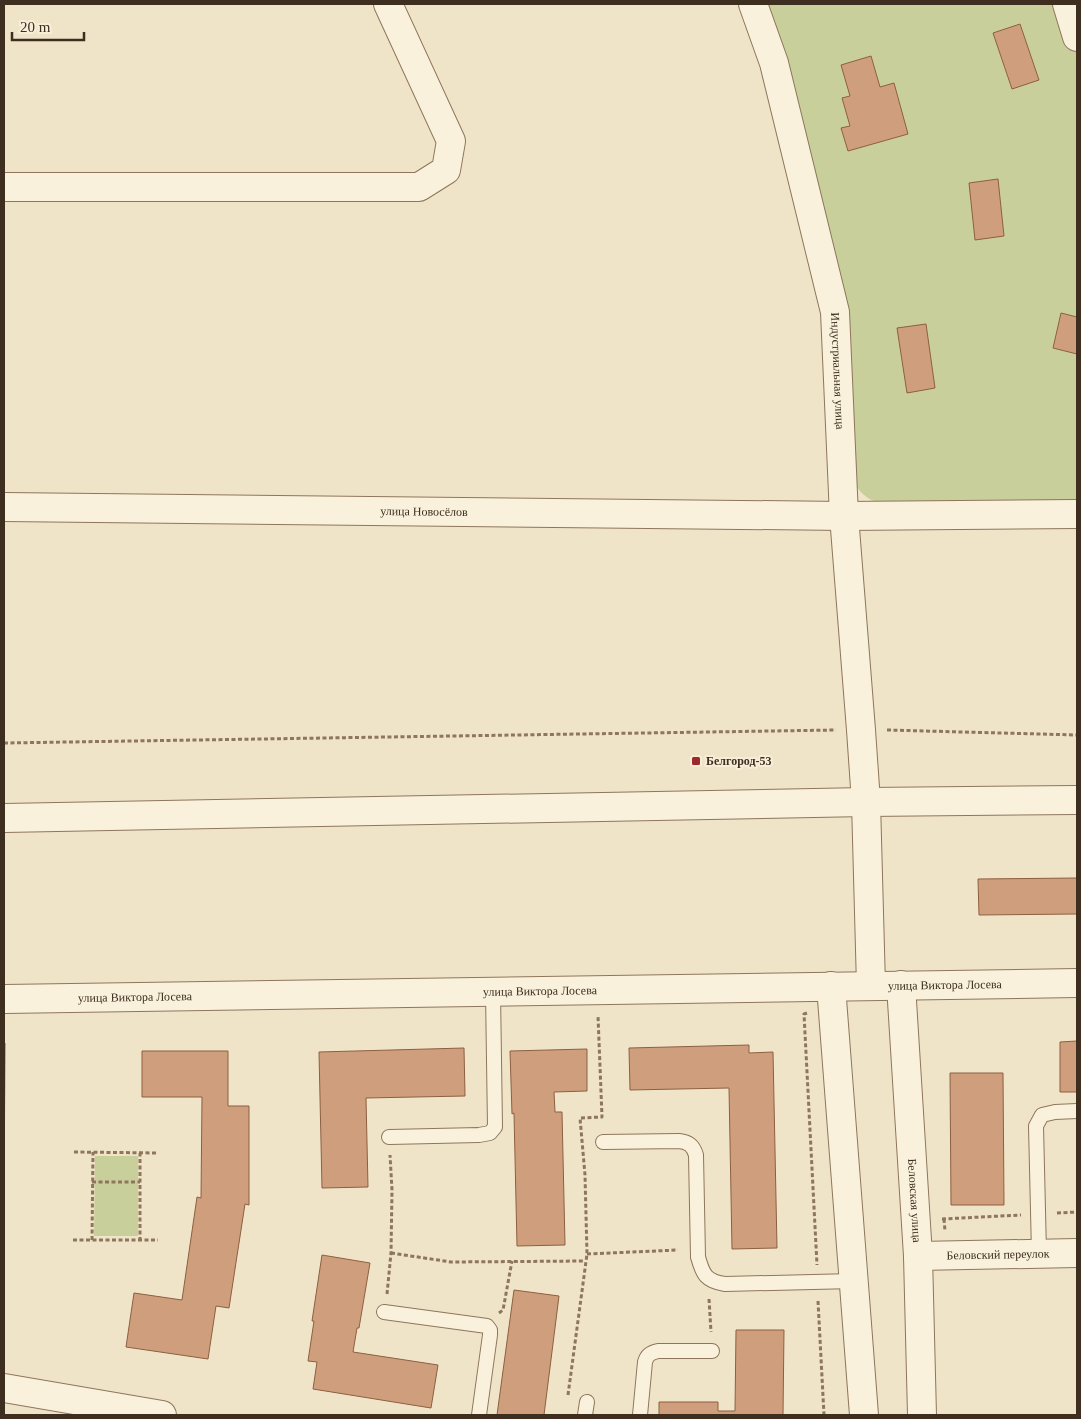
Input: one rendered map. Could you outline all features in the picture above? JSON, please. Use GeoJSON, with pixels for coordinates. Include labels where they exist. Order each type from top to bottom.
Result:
{"type":"FeatureCollection","features":[{"type":"Feature","properties":{"kind":"street"},"geometry":{"type":"LineString","coordinates":[[4,186],[419,188],[446,170],[452,142],[388,4]]}},
{"type":"Feature","properties":{"kind":"street","name":"Индустриальная улица"},"geometry":{"type":"LineString","coordinates":[[753,4],[774,64],[834,312],[844,516],[866,802],[870,986]]}},
{"type":"Feature","properties":{"kind":"street"},"geometry":{"type":"LineString","coordinates":[[1067,4],[1077,38]]}},
{"type":"Feature","properties":{"kind":"street","name":"улица Новосёлов"},"geometry":{"type":"LineString","coordinates":[[4,507],[844,516]]}},
{"type":"Feature","properties":{"kind":"street"},"geometry":{"type":"LineString","coordinates":[[844,516],[1077,514]]}},
{"type":"Feature","properties":{"kind":"street"},"geometry":{"type":"LineString","coordinates":[[4,818],[866,802],[1077,800]]}},
{"type":"Feature","properties":{"kind":"street","name":"улица Виктора Лосева"},"geometry":{"type":"LineString","coordinates":[[4,999],[1077,983]]}},
{"type":"Feature","properties":{"kind":"street"},"geometry":{"type":"LineString","coordinates":[[831,986],[864,1415]]}},
{"type":"Feature","properties":{"kind":"street","name":"Беловская улица"},"geometry":{"type":"LineString","coordinates":[[901,986],[918,1256],[922,1415]]}},
{"type":"Feature","properties":{"kind":"street","name":"Беловский переулок"},"geometry":{"type":"LineString","coordinates":[[918,1256],[1077,1253]]}},
{"type":"Feature","properties":{"kind":"street"},"geometry":{"type":"LineString","coordinates":[[4,1388],[88,1409],[162,1415]]}},
{"type":"Feature","properties":{"kind":"lane"},"geometry":{"type":"LineString","coordinates":[[389,1137],[479,1135],[490,1133],[495,1127],[492,992]]}},
{"type":"Feature","properties":{"kind":"lane"},"geometry":{"type":"LineString","coordinates":[[1039,1253],[1036,1126],[1042,1115],[1054,1112],[1077,1111]]}},
{"type":"Feature","properties":{"kind":"lane"},"geometry":{"type":"LineString","coordinates":[[603,1142],[689,1142],[696,1155],[698,1257],[705,1276],[715,1282],[725,1284],[854,1281]]}},
{"type":"Feature","properties":{"kind":"lane"},"geometry":{"type":"LineString","coordinates":[[384,1312],[486,1326],[490,1330],[479,1415]]}},
{"type":"Feature","properties":{"kind":"lane"},"geometry":{"type":"LineString","coordinates":[[640,1415],[645,1362],[652,1352],[712,1352]]}},
{"type":"Feature","properties":{"kind":"path"},"geometry":{"type":"LineString","coordinates":[[4,743],[861,730],[1077,735]]}},
{"type":"Feature","properties":{"kind":"path"},"geometry":{"type":"LineString","coordinates":[[567,1400],[586,1254],[585,1175],[580,1118],[602,1117],[597,990]]}},
{"type":"Feature","properties":{"kind":"path"},"geometry":{"type":"LineString","coordinates":[[384,1312],[391,1253],[392,1190],[389,1137]]}},
{"type":"Feature","properties":{"kind":"path"},"geometry":{"type":"LineString","coordinates":[[74,1152],[158,1153]]}},
{"type":"Feature","properties":{"kind":"path"},"geometry":{"type":"LineString","coordinates":[[92,1240],[93,1152]]}},
{"type":"Feature","properties":{"kind":"path"},"geometry":{"type":"LineString","coordinates":[[140,1153],[140,1240]]}},
{"type":"Feature","properties":{"kind":"path"},"geometry":{"type":"LineString","coordinates":[[92,1182],[140,1182]]}},
{"type":"Feature","properties":{"kind":"path"},"geometry":{"type":"LineString","coordinates":[[935,1220],[1077,1212]]}},
{"type":"Feature","properties":{"kind":"path"},"geometry":{"type":"LineString","coordinates":[[73,1240],[158,1240]]}},
{"type":"Feature","properties":{"kind":"path"},"geometry":{"type":"LineString","coordinates":[[586,1254],[698,1250]]}},
{"type":"Feature","properties":{"kind":"path"},"geometry":{"type":"LineString","coordinates":[[391,1253],[451,1262],[585,1261]]}},
{"type":"Feature","properties":{"kind":"path"},"geometry":{"type":"LineString","coordinates":[[486,1326],[502,1310],[512,1261]]}},
{"type":"Feature","properties":{"kind":"path"},"geometry":{"type":"LineString","coordinates":[[708,1278],[712,1352]]}},
{"type":"Feature","properties":{"kind":"green space"},"geometry":{"type":"Polygon","coordinates":[[[765,4],[1077,4],[1077,502],[878,503],[864,495],[856,486],[765,4]]]}},
{"type":"Feature","properties":{"kind":"green space"},"geometry":{"type":"Polygon","coordinates":[[[95,1156],[138,1156],[138,1236],[94,1236],[95,1156]]]}},
{"type":"Feature","properties":{"kind":"building"},"geometry":{"type":"Polygon","coordinates":[[[1020,24],[1039,80],[1012,89],[993,33],[1020,24]]]}},
{"type":"Feature","properties":{"kind":"building"},"geometry":{"type":"Polygon","coordinates":[[[871,56],[880,87],[894,83],[908,134],[848,151],[841,128],[850,126],[842,98],[850,96],[841,65],[871,56]]]}},
{"type":"Feature","properties":{"kind":"building"},"geometry":{"type":"Polygon","coordinates":[[[998,179],[1004,236],[975,240],[969,183],[998,179]]]}},
{"type":"Feature","properties":{"kind":"building"},"geometry":{"type":"Polygon","coordinates":[[[1061,313],[1077,317],[1077,354],[1053,348],[1061,313]]]}},
{"type":"Feature","properties":{"kind":"building"},"geometry":{"type":"Polygon","coordinates":[[[926,324],[935,388],[907,393],[897,328],[926,324]]]}},
{"type":"Feature","properties":{"kind":"building"},"geometry":{"type":"Polygon","coordinates":[[[1077,878],[1077,914],[979,915],[978,879],[1077,878]]]}},
{"type":"Feature","properties":{"kind":"building"},"geometry":{"type":"Polygon","coordinates":[[[1077,1041],[1077,1092],[1060,1092],[1060,1042],[1077,1041]]]}},
{"type":"Feature","properties":{"kind":"building"},"geometry":{"type":"Polygon","coordinates":[[[4,1043],[5,1043],[4,1198],[4,1043]]]}},
{"type":"Feature","properties":{"kind":"building"},"geometry":{"type":"Polygon","coordinates":[[[749,1045],[749,1053],[773,1052],[777,1248],[732,1249],[729,1088],[630,1090],[629,1048],[749,1045]]]}},
{"type":"Feature","properties":{"kind":"building"},"geometry":{"type":"Polygon","coordinates":[[[464,1048],[465,1096],[366,1098],[368,1187],[322,1188],[319,1052],[464,1048]]]}},
{"type":"Feature","properties":{"kind":"building"},"geometry":{"type":"Polygon","coordinates":[[[587,1049],[587,1091],[554,1092],[555,1112],[562,1112],[565,1245],[517,1246],[514,1113],[512,1114],[510,1051],[587,1049]]]}},
{"type":"Feature","properties":{"kind":"building"},"geometry":{"type":"Polygon","coordinates":[[[142,1051],[228,1051],[228,1106],[249,1106],[249,1205],[245,1204],[229,1308],[216,1306],[208,1359],[126,1347],[134,1293],[182,1300],[197,1197],[201,1198],[202,1097],[142,1097],[142,1051]]]}},
{"type":"Feature","properties":{"kind":"building"},"geometry":{"type":"Polygon","coordinates":[[[950,1073],[1003,1073],[1004,1205],[951,1205],[950,1073]]]}},
{"type":"Feature","properties":{"kind":"building"},"geometry":{"type":"Polygon","coordinates":[[[322,1255],[370,1263],[353,1352],[438,1365],[431,1408],[313,1389],[317,1362],[308,1361],[322,1255]]]}},
{"type":"Feature","properties":{"kind":"building"},"geometry":{"type":"Polygon","coordinates":[[[514,1290],[559,1296],[544,1415],[497,1415],[514,1290]]]}},
{"type":"Feature","properties":{"kind":"building"},"geometry":{"type":"Polygon","coordinates":[[[736,1330],[784,1330],[783,1415],[659,1415],[659,1402],[718,1402],[718,1411],[735,1411],[736,1330]]]}},
{"type":"Feature","properties":{"kind":"place","name":"Белгород-53"},"geometry":{"type":"Point","coordinates":[696,761]}}]}
